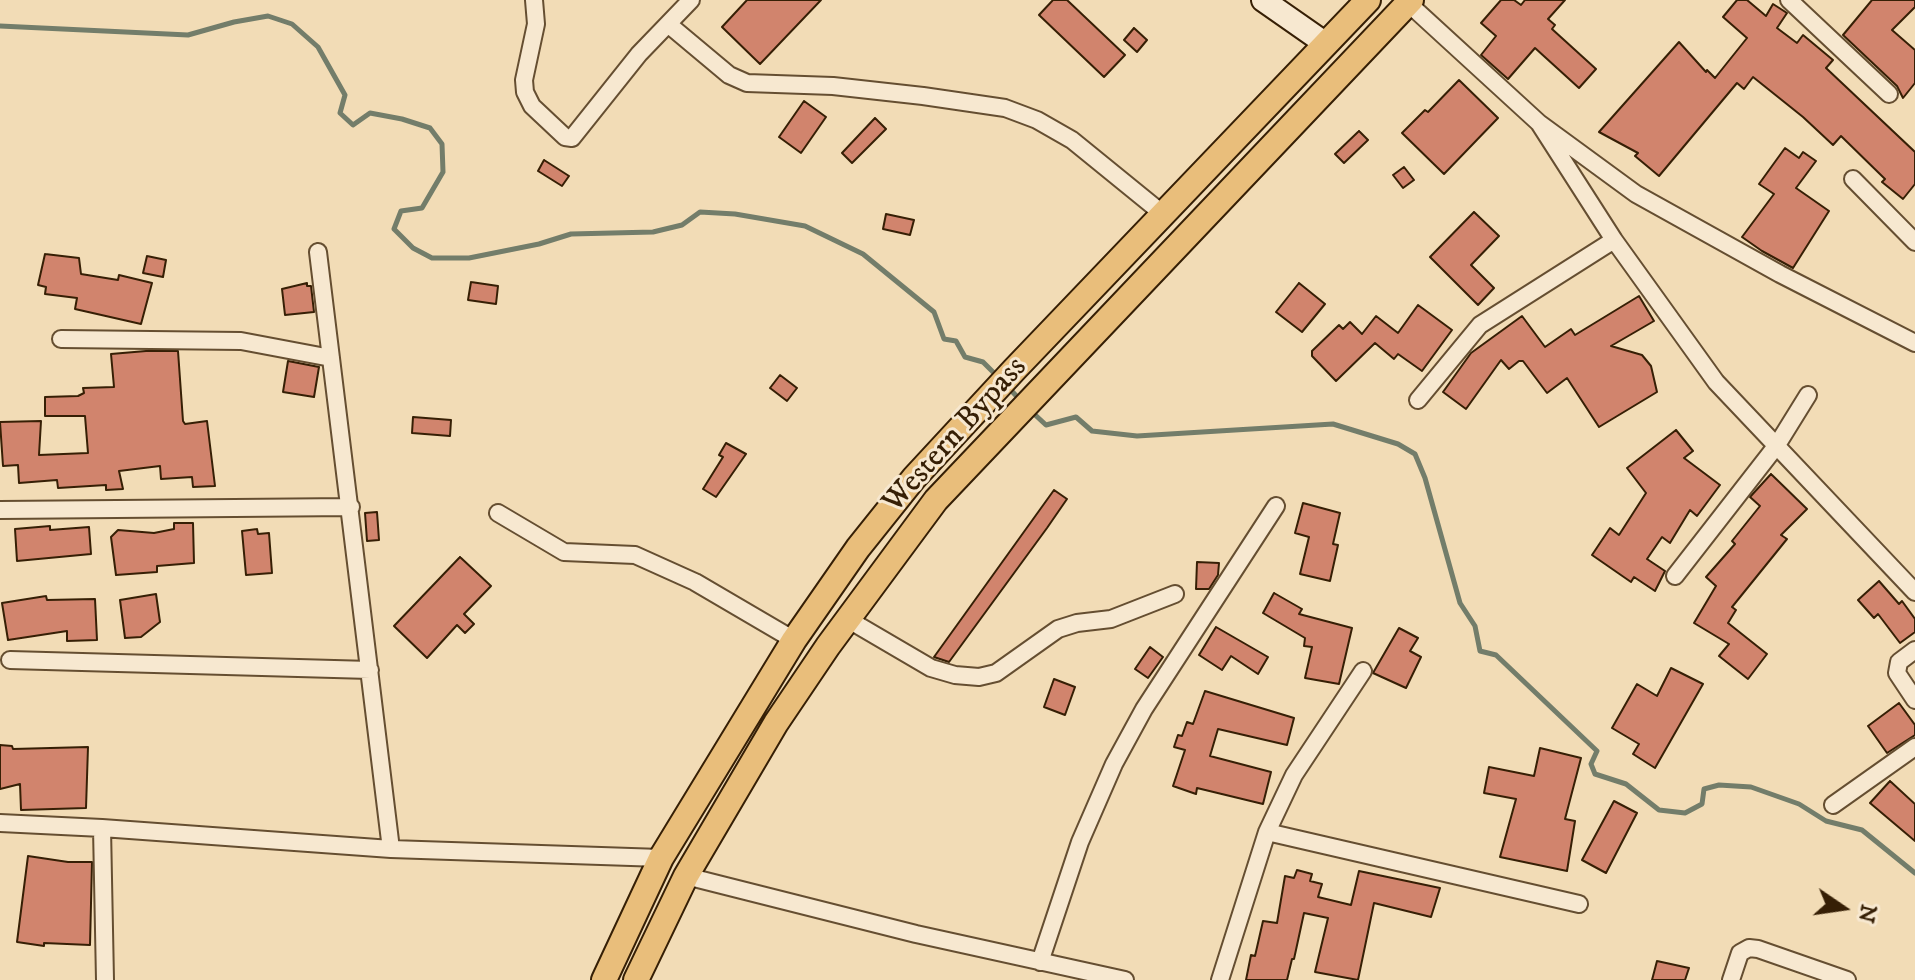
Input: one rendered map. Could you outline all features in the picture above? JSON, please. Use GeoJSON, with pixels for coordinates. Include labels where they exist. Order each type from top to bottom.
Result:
{"type":"FeatureCollection","features":[{"type":"Feature","properties":{"kind":"main road","name":"Western Bypass"},"geometry":{"type":"LineString","coordinates":[[604,980],[661,858],[794,640],[858,548],[914,478],[1368,0]]}},
{"type":"Feature","properties":{"kind":"main road","name":"Western Bypass"},"geometry":{"type":"LineString","coordinates":[[636,980],[686,876],[776,723],[883,570],[946,488],[1410,1]]}},
{"type":"Feature","properties":{"kind":"street"},"geometry":{"type":"LineString","coordinates":[[534,0],[536,24],[524,80],[525,92],[532,106],[565,137],[572,138],[639,54],[691,0]]}},
{"type":"Feature","properties":{"kind":"street"},"geometry":{"type":"LineString","coordinates":[[1263,0],[1326,44]]}},
{"type":"Feature","properties":{"kind":"street"},"geometry":{"type":"LineString","coordinates":[[1789,0],[1889,94]]}},
{"type":"Feature","properties":{"kind":"street"},"geometry":{"type":"LineString","coordinates":[[1410,1],[1539,123],[1636,194],[1780,274],[1915,343]]}},
{"type":"Feature","properties":{"kind":"street"},"geometry":{"type":"LineString","coordinates":[[668,24],[729,75],[747,83],[833,86],[923,96],[1005,108],[1037,120],[1072,140],[1163,214]]}},
{"type":"Feature","properties":{"kind":"street"},"geometry":{"type":"LineString","coordinates":[[1539,123],[1614,240],[1716,382],[1915,592]]}},
{"type":"Feature","properties":{"kind":"street"},"geometry":{"type":"LineString","coordinates":[[1853,179],[1915,242]]}},
{"type":"Feature","properties":{"kind":"street"},"geometry":{"type":"LineString","coordinates":[[1418,400],[1480,325],[1614,240]]}},
{"type":"Feature","properties":{"kind":"street"},"geometry":{"type":"LineString","coordinates":[[318,252],[391,849]]}},
{"type":"Feature","properties":{"kind":"street"},"geometry":{"type":"LineString","coordinates":[[61,339],[230,340],[331,358]]}},
{"type":"Feature","properties":{"kind":"street"},"geometry":{"type":"LineString","coordinates":[[1675,576],[1777,445],[1808,395]]}},
{"type":"Feature","properties":{"kind":"street"},"geometry":{"type":"LineString","coordinates":[[1040,962],[1080,842],[1114,764],[1144,709],[1276,506]]}},
{"type":"Feature","properties":{"kind":"street"},"geometry":{"type":"LineString","coordinates":[[0,510],[351,507]]}},
{"type":"Feature","properties":{"kind":"street"},"geometry":{"type":"LineString","coordinates":[[498,513],[564,552],[635,555],[695,582],[794,640]]}},
{"type":"Feature","properties":{"kind":"street"},"geometry":{"type":"LineString","coordinates":[[849,620],[931,668],[955,675],[979,677],[996,673],[1058,629],[1111,619],[1175,594]]}},
{"type":"Feature","properties":{"kind":"street"},"geometry":{"type":"LineString","coordinates":[[1915,650],[1897,667],[1898,678],[1915,700]]}},
{"type":"Feature","properties":{"kind":"street"},"geometry":{"type":"LineString","coordinates":[[10,660],[370,670]]}},
{"type":"Feature","properties":{"kind":"street"},"geometry":{"type":"LineString","coordinates":[[1220,980],[1267,832],[1294,775],[1363,671]]}},
{"type":"Feature","properties":{"kind":"street"},"geometry":{"type":"LineString","coordinates":[[1833,805],[1915,747]]}},
{"type":"Feature","properties":{"kind":"street"},"geometry":{"type":"LineString","coordinates":[[0,823],[391,849],[661,858]]}},
{"type":"Feature","properties":{"kind":"street"},"geometry":{"type":"LineString","coordinates":[[102,828],[105,980]]}},
{"type":"Feature","properties":{"kind":"street"},"geometry":{"type":"LineString","coordinates":[[1267,832],[1579,904]]}},
{"type":"Feature","properties":{"kind":"street"},"geometry":{"type":"LineString","coordinates":[[686,876],[1125,980]]}},
{"type":"Feature","properties":{"kind":"street"},"geometry":{"type":"LineString","coordinates":[[1731,980],[1740,953],[1749,948],[1847,980]]}},
{"type":"Feature","properties":{"kind":"building"},"geometry":{"type":"Polygon","coordinates":[[[747,0],[821,0],[760,64],[722,27],[747,0]]]}},
{"type":"Feature","properties":{"kind":"building"},"geometry":{"type":"Polygon","coordinates":[[[1053,0],[1067,0],[1125,55],[1104,77],[1039,15],[1053,0]]]}},
{"type":"Feature","properties":{"kind":"building"},"geometry":{"type":"Polygon","coordinates":[[[1501,0],[1514,0],[1521,5],[1525,0],[1565,0],[1548,19],[1555,25],[1552,29],[1596,69],[1579,88],[1535,48],[1508,79],[1481,55],[1496,36],[1481,23],[1501,0]]]}},
{"type":"Feature","properties":{"kind":"building"},"geometry":{"type":"Polygon","coordinates":[[[1737,0],[1747,0],[1766,16],[1773,4],[1787,13],[1777,28],[1797,43],[1803,35],[1833,60],[1826,68],[1915,152],[1915,184],[1903,199],[1882,182],[1885,179],[1841,136],[1833,145],[1753,77],[1744,89],[1737,83],[1659,176],[1635,156],[1638,153],[1599,132],[1679,42],[1715,78],[1747,38],[1723,17],[1737,0]]]}},
{"type":"Feature","properties":{"kind":"building"},"geometry":{"type":"Polygon","coordinates":[[[1872,0],[1915,0],[1915,7],[1892,30],[1915,50],[1915,83],[1903,98],[1897,86],[1843,35],[1872,0]]]}},
{"type":"Feature","properties":{"kind":"building"},"geometry":{"type":"Polygon","coordinates":[[[1134,28],[1147,40],[1137,52],[1124,40],[1134,28]]]}},
{"type":"Feature","properties":{"kind":"building"},"geometry":{"type":"Polygon","coordinates":[[[1459,80],[1498,118],[1444,174],[1402,133],[1459,80]]]}},
{"type":"Feature","properties":{"kind":"building"},"geometry":{"type":"Polygon","coordinates":[[[804,101],[826,117],[801,153],[779,137],[804,101]]]}},
{"type":"Feature","properties":{"kind":"building"},"geometry":{"type":"Polygon","coordinates":[[[875,118],[886,129],[852,163],[842,153],[875,118]]]}},
{"type":"Feature","properties":{"kind":"building"},"geometry":{"type":"Polygon","coordinates":[[[1359,131],[1368,140],[1344,163],[1335,154],[1359,131]]]}},
{"type":"Feature","properties":{"kind":"building"},"geometry":{"type":"Polygon","coordinates":[[[1785,148],[1799,158],[1803,152],[1816,161],[1796,188],[1829,211],[1793,268],[1742,237],[1774,194],[1759,184],[1785,148]]]}},
{"type":"Feature","properties":{"kind":"building"},"geometry":{"type":"Polygon","coordinates":[[[544,160],[569,176],[562,186],[538,171],[544,160]]]}},
{"type":"Feature","properties":{"kind":"building"},"geometry":{"type":"Polygon","coordinates":[[[1404,167],[1414,180],[1403,188],[1393,175],[1404,167]]]}},
{"type":"Feature","properties":{"kind":"building"},"geometry":{"type":"Polygon","coordinates":[[[1474,212],[1499,236],[1471,265],[1494,288],[1478,305],[1430,257],[1474,212]]]}},
{"type":"Feature","properties":{"kind":"building"},"geometry":{"type":"Polygon","coordinates":[[[886,214],[914,220],[910,235],[883,229],[886,214]]]}},
{"type":"Feature","properties":{"kind":"building"},"geometry":{"type":"Polygon","coordinates":[[[45,254],[79,258],[81,274],[118,280],[119,275],[152,283],[141,324],[75,309],[77,298],[45,294],[46,287],[38,285],[45,254]]]}},
{"type":"Feature","properties":{"kind":"building"},"geometry":{"type":"Polygon","coordinates":[[[147,256],[166,260],[163,277],[143,273],[147,256]]]}},
{"type":"Feature","properties":{"kind":"building"},"geometry":{"type":"Polygon","coordinates":[[[471,282],[498,286],[496,304],[468,300],[471,282]]]}},
{"type":"Feature","properties":{"kind":"building"},"geometry":{"type":"Polygon","coordinates":[[[307,283],[311,286],[314,312],[285,315],[282,289],[307,283]]]}},
{"type":"Feature","properties":{"kind":"building"},"geometry":{"type":"Polygon","coordinates":[[[1299,283],[1325,304],[1302,332],[1276,312],[1299,283]]]}},
{"type":"Feature","properties":{"kind":"building"},"geometry":{"type":"Polygon","coordinates":[[[1639,296],[1654,321],[1611,346],[1642,355],[1651,366],[1657,392],[1599,427],[1567,378],[1547,393],[1523,361],[1509,369],[1501,360],[1466,409],[1443,392],[1471,353],[1522,316],[1545,347],[1571,329],[1575,335],[1639,296]]]}},
{"type":"Feature","properties":{"kind":"building"},"geometry":{"type":"Polygon","coordinates":[[[1418,305],[1452,330],[1422,371],[1398,354],[1394,359],[1375,343],[1336,381],[1312,356],[1312,351],[1339,325],[1343,329],[1350,322],[1362,334],[1376,316],[1398,333],[1418,305]]]}},
{"type":"Feature","properties":{"kind":"building"},"geometry":{"type":"Polygon","coordinates":[[[178,351],[183,421],[185,424],[207,421],[215,486],[193,487],[192,477],[161,479],[160,466],[119,471],[123,489],[106,490],[106,485],[58,488],[57,480],[19,483],[18,465],[3,466],[0,422],[41,421],[39,455],[88,453],[85,416],[45,416],[45,397],[78,396],[84,393],[83,388],[114,387],[111,354],[178,351]]]}},
{"type":"Feature","properties":{"kind":"building"},"geometry":{"type":"Polygon","coordinates":[[[288,361],[319,367],[314,397],[283,392],[288,361]]]}},
{"type":"Feature","properties":{"kind":"building"},"geometry":{"type":"Polygon","coordinates":[[[780,375],[797,388],[787,401],[770,388],[780,375]]]}},
{"type":"Feature","properties":{"kind":"building"},"geometry":{"type":"Polygon","coordinates":[[[413,417],[451,420],[450,436],[412,433],[413,417]]]}},
{"type":"Feature","properties":{"kind":"building"},"geometry":{"type":"Polygon","coordinates":[[[1676,430],[1693,451],[1684,458],[1720,485],[1697,516],[1690,510],[1670,543],[1662,537],[1647,559],[1665,571],[1655,591],[1634,577],[1631,582],[1592,555],[1610,528],[1619,535],[1646,493],[1627,468],[1676,430]]]}},
{"type":"Feature","properties":{"kind":"building"},"geometry":{"type":"Polygon","coordinates":[[[726,443],[746,454],[716,497],[703,489],[723,457],[719,455],[726,443]]]}},
{"type":"Feature","properties":{"kind":"building"},"geometry":{"type":"Polygon","coordinates":[[[1771,474],[1807,509],[1781,535],[1787,539],[1732,607],[1736,610],[1728,623],[1767,654],[1748,679],[1719,656],[1729,644],[1694,623],[1716,586],[1706,577],[1735,544],[1732,541],[1760,506],[1750,497],[1771,474]]]}},
{"type":"Feature","properties":{"kind":"building"},"geometry":{"type":"Polygon","coordinates":[[[1054,490],[1067,499],[1047,528],[949,662],[934,657],[1054,490]]]}},
{"type":"Feature","properties":{"kind":"building"},"geometry":{"type":"Polygon","coordinates":[[[1303,503],[1340,513],[1333,544],[1338,545],[1330,581],[1300,574],[1309,537],[1295,533],[1303,503]]]}},
{"type":"Feature","properties":{"kind":"building"},"geometry":{"type":"Polygon","coordinates":[[[377,512],[379,540],[367,541],[365,513],[377,512]]]}},
{"type":"Feature","properties":{"kind":"building"},"geometry":{"type":"Polygon","coordinates":[[[174,523],[193,523],[194,563],[157,566],[157,572],[116,575],[111,537],[118,530],[154,533],[174,529],[174,523]]]}},
{"type":"Feature","properties":{"kind":"building"},"geometry":{"type":"Polygon","coordinates":[[[50,526],[50,530],[89,527],[91,554],[17,561],[15,529],[50,526]]]}},
{"type":"Feature","properties":{"kind":"building"},"geometry":{"type":"Polygon","coordinates":[[[257,529],[258,534],[269,533],[272,573],[246,575],[242,531],[257,529]]]}},
{"type":"Feature","properties":{"kind":"building"},"geometry":{"type":"Polygon","coordinates":[[[460,557],[491,586],[464,614],[474,624],[465,633],[457,625],[427,658],[394,626],[460,557]]]}},
{"type":"Feature","properties":{"kind":"building"},"geometry":{"type":"Polygon","coordinates":[[[1197,562],[1219,563],[1218,575],[1209,589],[1196,589],[1197,562]]]}},
{"type":"Feature","properties":{"kind":"building"},"geometry":{"type":"Polygon","coordinates":[[[1879,581],[1899,604],[1902,601],[1915,619],[1915,632],[1900,643],[1878,614],[1874,618],[1858,600],[1879,581]]]}},
{"type":"Feature","properties":{"kind":"building"},"geometry":{"type":"Polygon","coordinates":[[[1274,593],[1302,609],[1299,614],[1352,628],[1339,684],[1305,678],[1312,647],[1304,646],[1305,638],[1263,613],[1274,593]]]}},
{"type":"Feature","properties":{"kind":"building"},"geometry":{"type":"Polygon","coordinates":[[[156,594],[160,622],[141,637],[125,638],[120,600],[156,594]]]}},
{"type":"Feature","properties":{"kind":"building"},"geometry":{"type":"Polygon","coordinates":[[[46,596],[47,600],[95,599],[97,640],[67,641],[67,631],[8,640],[2,603],[46,596]]]}},
{"type":"Feature","properties":{"kind":"building"},"geometry":{"type":"Polygon","coordinates":[[[1216,627],[1268,657],[1258,674],[1231,656],[1222,670],[1199,655],[1216,627]]]}},
{"type":"Feature","properties":{"kind":"building"},"geometry":{"type":"Polygon","coordinates":[[[1399,628],[1418,638],[1410,651],[1421,657],[1406,688],[1373,673],[1399,628]]]}},
{"type":"Feature","properties":{"kind":"building"},"geometry":{"type":"Polygon","coordinates":[[[1150,647],[1163,657],[1148,678],[1135,669],[1150,647]]]}},
{"type":"Feature","properties":{"kind":"building"},"geometry":{"type":"Polygon","coordinates":[[[1671,668],[1703,684],[1655,768],[1633,754],[1639,744],[1612,728],[1637,684],[1657,696],[1671,668]]]}},
{"type":"Feature","properties":{"kind":"building"},"geometry":{"type":"Polygon","coordinates":[[[1054,679],[1075,687],[1065,715],[1044,707],[1054,679]]]}},
{"type":"Feature","properties":{"kind":"building"},"geometry":{"type":"Polygon","coordinates":[[[1205,691],[1294,718],[1287,745],[1218,729],[1210,756],[1271,772],[1263,804],[1197,788],[1196,794],[1173,786],[1185,750],[1174,747],[1178,735],[1182,736],[1187,722],[1193,724],[1205,691]]]}},
{"type":"Feature","properties":{"kind":"building"},"geometry":{"type":"Polygon","coordinates":[[[1899,703],[1915,725],[1915,735],[1887,753],[1868,726],[1899,703]]]}},
{"type":"Feature","properties":{"kind":"building"},"geometry":{"type":"Polygon","coordinates":[[[0,745],[12,746],[13,749],[88,747],[86,808],[21,810],[20,784],[0,789],[0,745]]]}},
{"type":"Feature","properties":{"kind":"building"},"geometry":{"type":"Polygon","coordinates":[[[1540,748],[1581,758],[1565,819],[1575,821],[1567,871],[1500,857],[1516,799],[1484,793],[1489,767],[1534,776],[1540,748]]]}},
{"type":"Feature","properties":{"kind":"building"},"geometry":{"type":"Polygon","coordinates":[[[1890,781],[1915,804],[1915,841],[1870,803],[1890,781]]]}},
{"type":"Feature","properties":{"kind":"building"},"geometry":{"type":"Polygon","coordinates":[[[1614,801],[1637,813],[1606,873],[1582,860],[1614,801]]]}},
{"type":"Feature","properties":{"kind":"building"},"geometry":{"type":"Polygon","coordinates":[[[28,856],[92,862],[90,945],[44,943],[44,946],[17,942],[28,856]]]}},
{"type":"Feature","properties":{"kind":"building"},"geometry":{"type":"Polygon","coordinates":[[[1297,870],[1312,874],[1310,881],[1322,884],[1318,897],[1351,905],[1359,871],[1440,888],[1431,917],[1374,903],[1358,980],[1315,972],[1328,918],[1304,913],[1287,980],[1246,980],[1263,921],[1277,923],[1285,876],[1294,878],[1297,870]]]}},
{"type":"Feature","properties":{"kind":"building"},"geometry":{"type":"Polygon","coordinates":[[[1657,961],[1689,968],[1685,980],[1652,980],[1657,961]]]}},
{"type":"Feature","properties":{"kind":"waterway"},"geometry":{"type":"LineString","coordinates":[[0,26],[188,35],[268,16],[292,24],[318,47],[345,95],[340,113],[353,125],[370,113],[402,119],[430,128],[442,144],[443,172],[422,208],[401,211],[394,229],[413,248],[432,258],[469,258],[539,244],[571,234],[653,232],[682,225],[700,212],[735,214],[805,226],[863,254],[934,312],[944,339],[956,341],[965,357],[983,362],[997,376]]}},
{"type":"Feature","properties":{"kind":"waterway"},"geometry":{"type":"LineString","coordinates":[[1007,386],[1022,402]]}},
{"type":"Feature","properties":{"kind":"waterway"},"geometry":{"type":"LineString","coordinates":[[1032,412],[1046,425],[1076,417],[1092,431],[1137,436],[1333,424],[1398,444],[1415,454],[1425,478],[1460,603],[1475,626],[1480,651],[1496,655],[1597,751],[1591,764],[1595,774],[1626,784],[1659,810],[1685,813],[1702,804],[1704,789],[1719,785],[1751,787],[1799,804],[1826,821],[1862,830],[1915,873]]}}]}
